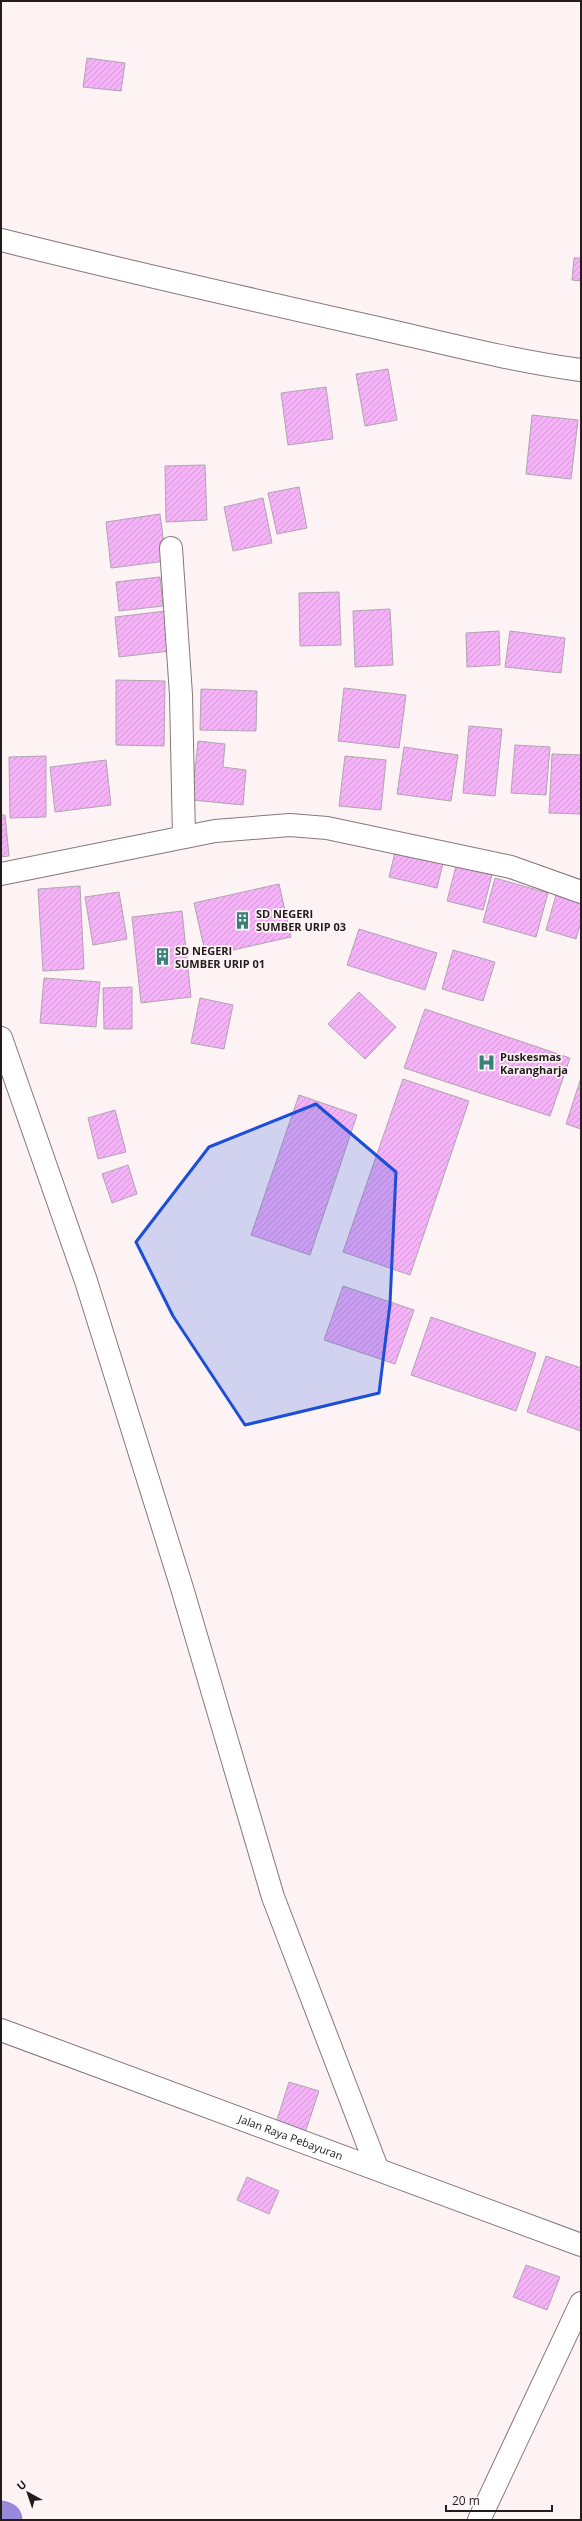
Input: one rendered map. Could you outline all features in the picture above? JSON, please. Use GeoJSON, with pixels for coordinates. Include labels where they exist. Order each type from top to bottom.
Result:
{"type":"FeatureCollection","features":[{"type":"Feature","properties":{"kind":"street"},"geometry":{"type":"LineString","coordinates":[[1,240],[119,270],[547,366],[581,370]]}},
{"type":"Feature","properties":{"kind":"street"},"geometry":{"type":"LineString","coordinates":[[171,548],[181,695],[184,837]]}},
{"type":"Feature","properties":{"kind":"street"},"geometry":{"type":"LineString","coordinates":[[1,874],[215,831],[290,825],[327,828],[511,867],[581,892]]}},
{"type":"Feature","properties":{"kind":"street"},"geometry":{"type":"LineString","coordinates":[[1,1038],[88,1288],[185,1596],[273,1897],[377,2168]]}},
{"type":"Feature","properties":{"kind":"street","name":"Jalan Raya Pebayuran"},"geometry":{"type":"LineString","coordinates":[[1,2030],[377,2168],[581,2245]]}},
{"type":"Feature","properties":{"kind":"street"},"geometry":{"type":"LineString","coordinates":[[479,2520],[581,2303]]}},
{"type":"Feature","properties":{"kind":"highlighted area"},"geometry":{"type":"Polygon","coordinates":[[[316,1104],[396,1172],[390,1304],[379,1393],[245,1425],[173,1316],[136,1242],[209,1147],[316,1104]]]}},
{"type":"Feature","properties":{"kind":"building"},"geometry":{"type":"Polygon","coordinates":[[[87,58],[125,63],[121,91],[83,87],[87,58]]]}},
{"type":"Feature","properties":{"kind":"building"},"geometry":{"type":"Polygon","coordinates":[[[574,258],[581,258],[581,281],[572,280],[574,258]]]}},
{"type":"Feature","properties":{"kind":"building"},"geometry":{"type":"Polygon","coordinates":[[[388,369],[397,420],[365,426],[356,374],[388,369]]]}},
{"type":"Feature","properties":{"kind":"building"},"geometry":{"type":"Polygon","coordinates":[[[326,387],[333,439],[288,445],[281,393],[326,387]]]}},
{"type":"Feature","properties":{"kind":"building"},"geometry":{"type":"Polygon","coordinates":[[[532,415],[578,420],[571,479],[526,474],[532,415]]]}},
{"type":"Feature","properties":{"kind":"building"},"geometry":{"type":"Polygon","coordinates":[[[205,465],[207,520],[166,522],[165,466],[205,465]]]}},
{"type":"Feature","properties":{"kind":"building"},"geometry":{"type":"Polygon","coordinates":[[[299,487],[307,528],[277,534],[268,493],[299,487]]]}},
{"type":"Feature","properties":{"kind":"building"},"geometry":{"type":"Polygon","coordinates":[[[263,498],[272,543],[233,551],[224,507],[263,498]]]}},
{"type":"Feature","properties":{"kind":"building"},"geometry":{"type":"Polygon","coordinates":[[[160,514],[166,561],[111,568],[106,522],[160,514]]]}},
{"type":"Feature","properties":{"kind":"building"},"geometry":{"type":"Polygon","coordinates":[[[160,577],[163,606],[119,611],[116,582],[160,577]]]}},
{"type":"Feature","properties":{"kind":"building"},"geometry":{"type":"Polygon","coordinates":[[[339,592],[341,645],[300,646],[299,593],[339,592]]]}},
{"type":"Feature","properties":{"kind":"building"},"geometry":{"type":"Polygon","coordinates":[[[390,609],[393,665],[355,667],[353,611],[390,609]]]}},
{"type":"Feature","properties":{"kind":"building"},"geometry":{"type":"Polygon","coordinates":[[[166,611],[170,651],[119,657],[115,617],[166,611]]]}},
{"type":"Feature","properties":{"kind":"building"},"geometry":{"type":"Polygon","coordinates":[[[499,631],[500,665],[467,667],[466,633],[499,631]]]}},
{"type":"Feature","properties":{"kind":"building"},"geometry":{"type":"Polygon","coordinates":[[[510,631],[565,638],[561,673],[505,667],[510,631]]]}},
{"type":"Feature","properties":{"kind":"building"},"geometry":{"type":"Polygon","coordinates":[[[116,680],[165,681],[164,746],[116,745],[116,680]]]}},
{"type":"Feature","properties":{"kind":"building"},"geometry":{"type":"Polygon","coordinates":[[[344,688],[406,695],[399,748],[338,741],[344,688]]]}},
{"type":"Feature","properties":{"kind":"building"},"geometry":{"type":"Polygon","coordinates":[[[201,689],[257,691],[256,731],[200,730],[201,689]]]}},
{"type":"Feature","properties":{"kind":"building"},"geometry":{"type":"Polygon","coordinates":[[[469,726],[502,729],[495,796],[463,793],[469,726]]]}},
{"type":"Feature","properties":{"kind":"building"},"geometry":{"type":"Polygon","coordinates":[[[198,741],[225,744],[223,767],[246,770],[243,805],[192,800],[198,741]]]}},
{"type":"Feature","properties":{"kind":"building"},"geometry":{"type":"Polygon","coordinates":[[[515,745],[550,747],[546,795],[511,793],[515,745]]]}},
{"type":"Feature","properties":{"kind":"building"},"geometry":{"type":"Polygon","coordinates":[[[404,747],[458,755],[451,801],[397,794],[404,747]]]}},
{"type":"Feature","properties":{"kind":"building"},"geometry":{"type":"Polygon","coordinates":[[[552,754],[581,755],[581,814],[549,813],[552,754]]]}},
{"type":"Feature","properties":{"kind":"building"},"geometry":{"type":"Polygon","coordinates":[[[46,756],[46,817],[10,818],[9,757],[46,756]]]}},
{"type":"Feature","properties":{"kind":"building"},"geometry":{"type":"Polygon","coordinates":[[[345,756],[386,760],[381,810],[339,806],[345,756]]]}},
{"type":"Feature","properties":{"kind":"building"},"geometry":{"type":"Polygon","coordinates":[[[106,760],[111,805],[55,812],[50,767],[106,760]]]}},
{"type":"Feature","properties":{"kind":"building"},"geometry":{"type":"Polygon","coordinates":[[[1,815],[5,815],[9,856],[1,857],[1,815]]]}},
{"type":"Feature","properties":{"kind":"building"},"geometry":{"type":"Polygon","coordinates":[[[397,844],[445,855],[437,888],[389,877],[397,844]]]}},
{"type":"Feature","properties":{"kind":"building"},"geometry":{"type":"Polygon","coordinates":[[[456,866],[492,875],[483,910],[447,901],[456,866]]]}},
{"type":"Feature","properties":{"kind":"building"},"geometry":{"type":"Polygon","coordinates":[[[495,878],[548,893],[536,937],[483,922],[495,878]]]}},
{"type":"Feature","properties":{"kind":"building","name":"SD NEGERI SUMBER URIP 03"},"geometry":{"type":"Polygon","coordinates":[[[279,884],[291,937],[206,956],[194,903],[279,884]]]}},
{"type":"Feature","properties":{"kind":"building"},"geometry":{"type":"Polygon","coordinates":[[[80,886],[84,969],[43,971],[38,889],[80,886]]]}},
{"type":"Feature","properties":{"kind":"building"},"geometry":{"type":"Polygon","coordinates":[[[119,892],[127,939],[93,945],[85,897],[119,892]]]}},
{"type":"Feature","properties":{"kind":"building"},"geometry":{"type":"Polygon","coordinates":[[[556,895],[581,901],[581,922],[576,939],[546,930],[556,895]]]}},
{"type":"Feature","properties":{"kind":"building","name":"SD NEGERI SUMBER URIP 01"},"geometry":{"type":"Polygon","coordinates":[[[182,911],[191,997],[141,1003],[132,917],[182,911]]]}},
{"type":"Feature","properties":{"kind":"building"},"geometry":{"type":"Polygon","coordinates":[[[359,929],[437,953],[425,990],[347,965],[359,929]]]}},
{"type":"Feature","properties":{"kind":"building"},"geometry":{"type":"Polygon","coordinates":[[[453,950],[495,962],[483,1001],[442,989],[453,950]]]}},
{"type":"Feature","properties":{"kind":"building"},"geometry":{"type":"Polygon","coordinates":[[[44,978],[100,982],[96,1027],[40,1023],[44,978]]]}},
{"type":"Feature","properties":{"kind":"building"},"geometry":{"type":"Polygon","coordinates":[[[132,987],[132,1029],[104,1029],[103,988],[132,987]]]}},
{"type":"Feature","properties":{"kind":"building"},"geometry":{"type":"Polygon","coordinates":[[[359,992],[396,1027],[365,1059],[328,1024],[359,992]]]}},
{"type":"Feature","properties":{"kind":"building"},"geometry":{"type":"Polygon","coordinates":[[[200,998],[233,1005],[224,1049],[191,1043],[200,998]]]}},
{"type":"Feature","properties":{"kind":"building","name":"Puskesmas Karangharja"},"geometry":{"type":"Polygon","coordinates":[[[425,1009],[570,1058],[550,1116],[404,1068],[425,1009]]]}},
{"type":"Feature","properties":{"kind":"building"},"geometry":{"type":"Polygon","coordinates":[[[581,1078],[581,1129],[566,1124],[581,1078]]]}},
{"type":"Feature","properties":{"kind":"building"},"geometry":{"type":"Polygon","coordinates":[[[403,1079],[469,1101],[410,1275],[343,1252],[403,1079]]]}},
{"type":"Feature","properties":{"kind":"building"},"geometry":{"type":"Polygon","coordinates":[[[299,1095],[357,1115],[310,1255],[251,1235],[299,1095]]]}},
{"type":"Feature","properties":{"kind":"building"},"geometry":{"type":"Polygon","coordinates":[[[115,1110],[126,1152],[98,1159],[88,1118],[115,1110]]]}},
{"type":"Feature","properties":{"kind":"building"},"geometry":{"type":"Polygon","coordinates":[[[128,1165],[137,1194],[112,1203],[102,1174],[128,1165]]]}},
{"type":"Feature","properties":{"kind":"building"},"geometry":{"type":"Polygon","coordinates":[[[343,1286],[414,1310],[395,1364],[324,1340],[343,1286]]]}},
{"type":"Feature","properties":{"kind":"building"},"geometry":{"type":"Polygon","coordinates":[[[431,1317],[536,1353],[516,1411],[411,1375],[431,1317]]]}},
{"type":"Feature","properties":{"kind":"building"},"geometry":{"type":"Polygon","coordinates":[[[546,1356],[581,1368],[581,1431],[527,1412],[546,1356]]]}},
{"type":"Feature","properties":{"kind":"building"},"geometry":{"type":"Polygon","coordinates":[[[289,2082],[319,2091],[304,2136],[275,2126],[289,2082]]]}},
{"type":"Feature","properties":{"kind":"building"},"geometry":{"type":"Polygon","coordinates":[[[247,2177],[279,2191],[269,2214],[237,2200],[247,2177]]]}},
{"type":"Feature","properties":{"kind":"building"},"geometry":{"type":"Polygon","coordinates":[[[526,2265],[560,2277],[547,2310],[513,2297],[526,2265]]]}},
{"type":"Feature","properties":{"kind":"place","name":"SD NEGERI SUMBER URIP 03"},"geometry":{"type":"Point","coordinates":[243,920]}},
{"type":"Feature","properties":{"kind":"place","name":"SD NEGERI SUMBER URIP 01"},"geometry":{"type":"Point","coordinates":[162,957]}},
{"type":"Feature","properties":{"kind":"place","name":"Puskesmas Karangharja"},"geometry":{"type":"Point","coordinates":[487,1063]}}]}
